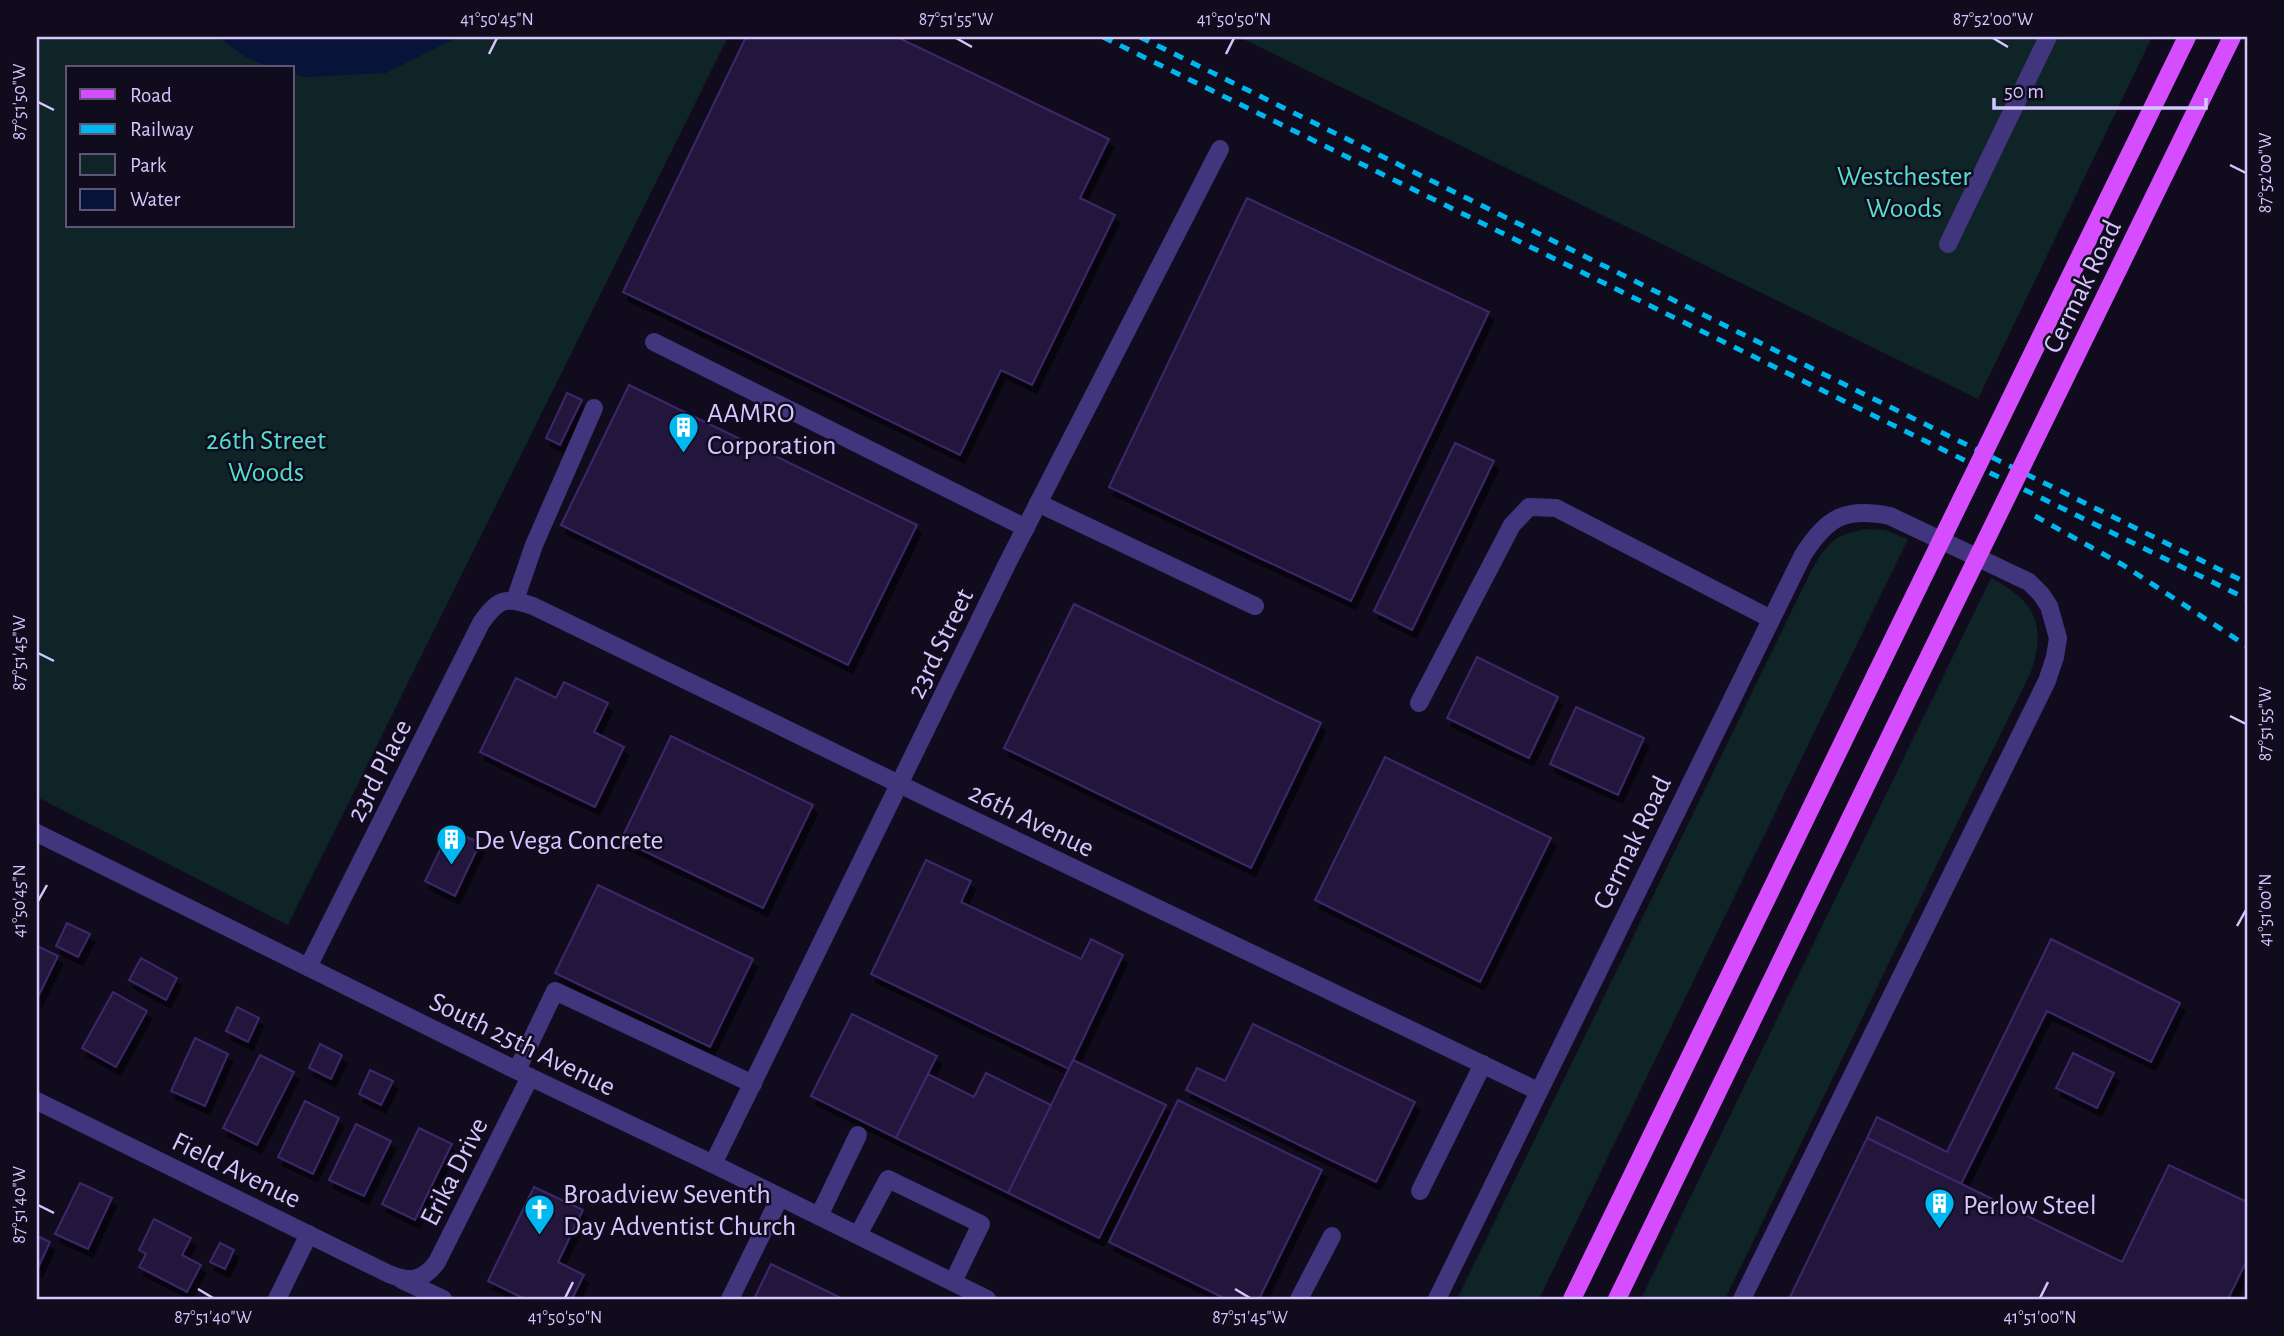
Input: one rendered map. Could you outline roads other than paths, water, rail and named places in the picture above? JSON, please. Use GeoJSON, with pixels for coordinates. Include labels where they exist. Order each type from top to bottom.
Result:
{"type":"FeatureCollection","features":[{"type":"Feature","properties":{"kind":"main road","name":"Cermak Road"},"geometry":{"type":"LineString","coordinates":[[1572,1299],[2187,37]]}},
{"type":"Feature","properties":{"kind":"main road","name":"Cermak Road"},"geometry":{"type":"LineString","coordinates":[[1617,1299],[2232,37]]}},
{"type":"Feature","properties":{"kind":"street"},"geometry":{"type":"LineString","coordinates":[[1948,244],[2048,37]]}},
{"type":"Feature","properties":{"kind":"street","name":"23rd Street"},"geometry":{"type":"LineString","coordinates":[[713,1164],[1038,503],[1220,149]]}},
{"type":"Feature","properties":{"kind":"street"},"geometry":{"type":"LineString","coordinates":[[654,342],[1026,528]]}},
{"type":"Feature","properties":{"kind":"street"},"geometry":{"type":"LineString","coordinates":[[508,600],[594,408]]}},
{"type":"Feature","properties":{"kind":"street"},"geometry":{"type":"LineString","coordinates":[[1038,503],[1255,606]]}},
{"type":"Feature","properties":{"kind":"street"},"geometry":{"type":"LineString","coordinates":[[1419,703],[1512,525],[1529,507],[1556,508],[1771,620]]}},
{"type":"Feature","properties":{"kind":"street","name":"Cermak Road"},"geometry":{"type":"LineString","coordinates":[[1437,1299],[1803,555],[1815,537],[1829,524],[1845,514],[1865,511],[1889,516],[2029,582],[2049,606],[2058,638],[2047,681],[1742,1299]]}},
{"type":"Feature","properties":{"kind":"street","name":"26th Avenue"},"geometry":{"type":"LineString","coordinates":[[508,600],[533,606],[1538,1091]]}},
{"type":"Feature","properties":{"kind":"street","name":"23rd Place"},"geometry":{"type":"LineString","coordinates":[[308,967],[481,623],[491,609],[508,600]]}},
{"type":"Feature","properties":{"kind":"street","name":"South 25th Avenue"},"geometry":{"type":"LineString","coordinates":[[37,833],[987,1299]]}},
{"type":"Feature","properties":{"kind":"street","name":"Erika Drive"},"geometry":{"type":"LineString","coordinates":[[408,1280],[429,1274],[437,1262],[523,1073],[555,991],[753,1084]]}},
{"type":"Feature","properties":{"kind":"street"},"geometry":{"type":"LineString","coordinates":[[1420,1191],[1483,1065]]}},
{"type":"Feature","properties":{"kind":"street","name":"Field Avenue"},"geometry":{"type":"LineString","coordinates":[[37,1101],[443,1299]]}},
{"type":"Feature","properties":{"kind":"street"},"geometry":{"type":"LineString","coordinates":[[819,1216],[858,1135]]}},
{"type":"Feature","properties":{"kind":"street"},"geometry":{"type":"LineString","coordinates":[[858,1235],[888,1179],[981,1224],[953,1282]]}},
{"type":"Feature","properties":{"kind":"street"},"geometry":{"type":"LineString","coordinates":[[730,1299],[780,1197]]}},
{"type":"Feature","properties":{"kind":"street"},"geometry":{"type":"LineString","coordinates":[[277,1299],[309,1234]]}},
{"type":"Feature","properties":{"kind":"street"},"geometry":{"type":"LineString","coordinates":[[1299,1299],[1332,1236]]}},
{"type":"Feature","properties":{"kind":"water"},"geometry":{"type":"Polygon","coordinates":[[[219,37],[458,37],[386,73],[305,77],[294,74],[294,66],[270,66],[252,60],[219,37]]]}},
{"type":"Feature","properties":{"kind":"railway"},"geometry":{"type":"LineString","coordinates":[[1103,37],[2247,599]]}},
{"type":"Feature","properties":{"kind":"railway"},"geometry":{"type":"LineString","coordinates":[[1140,37],[2247,583]]}},
{"type":"Feature","properties":{"kind":"railway"},"geometry":{"type":"LineString","coordinates":[[2035,516],[2123,565],[2247,646]]}},
{"type":"Feature","properties":{"kind":"place","name":"AAMRO Corporation"},"geometry":{"type":"Point","coordinates":[684,455]}},
{"type":"Feature","properties":{"kind":"place","name":"De Vega Concrete"},"geometry":{"type":"Point","coordinates":[451,866]}},
{"type":"Feature","properties":{"kind":"place","name":"Perlow Steel"},"geometry":{"type":"Point","coordinates":[1940,1231]}},
{"type":"Feature","properties":{"kind":"place","name":"Broadview Seventh Day Adventist Church"},"geometry":{"type":"Point","coordinates":[540,1236]}},
{"type":"Feature","properties":{"kind":"park label","name":"Westchester Woods"},"geometry":{"type":"Point","coordinates":[1904,191]}},
{"type":"Feature","properties":{"kind":"park label","name":"26th Street Woods"},"geometry":{"type":"Point","coordinates":[266,455]}}]}
